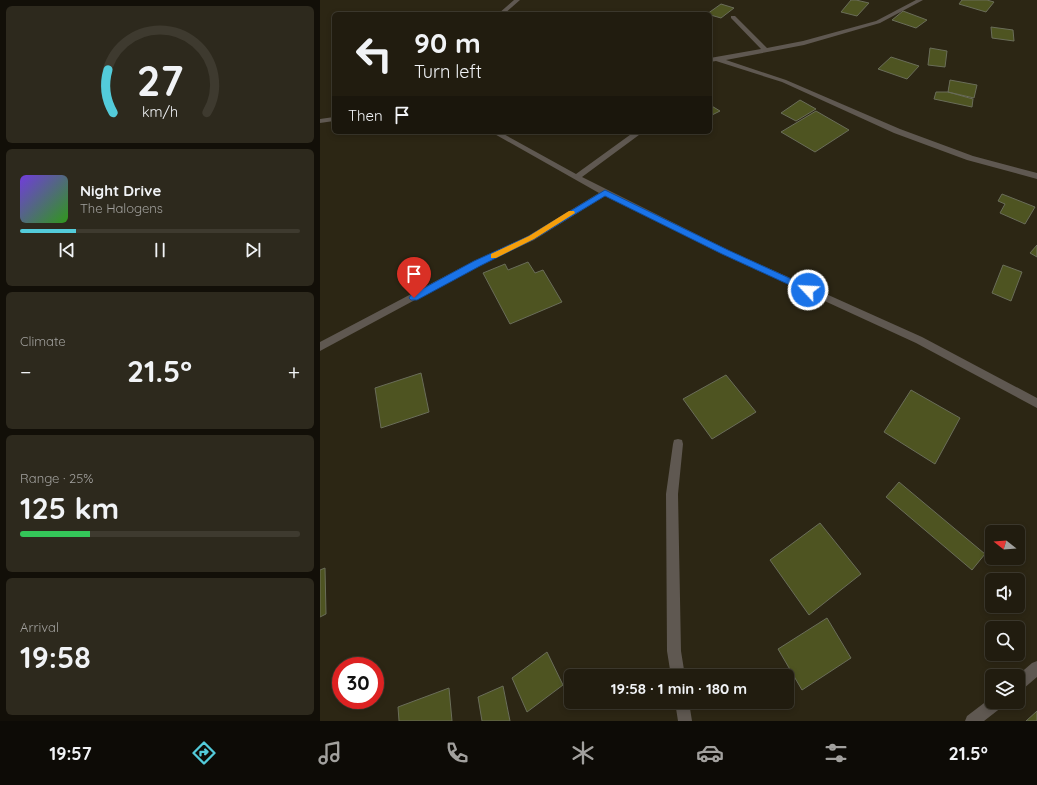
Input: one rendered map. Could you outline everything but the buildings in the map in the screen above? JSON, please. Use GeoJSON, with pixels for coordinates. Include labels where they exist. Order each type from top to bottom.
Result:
{"type":"FeatureCollection","features":[{"type":"Feature","properties":{"kind":"street"},"geometry":{"type":"LineString","coordinates":[[503,12],[517,0]]}},
{"type":"Feature","properties":{"kind":"street"},"geometry":{"type":"LineString","coordinates":[[713,60],[804,43],[878,22],[920,0]]}},
{"type":"Feature","properties":{"kind":"street"},"geometry":{"type":"LineString","coordinates":[[734,17],[765,50]]}},
{"type":"Feature","properties":{"kind":"street"},"geometry":{"type":"LineString","coordinates":[[713,60],[784,81],[897,131],[970,158],[1037,176]]}},
{"type":"Feature","properties":{"kind":"street"},"geometry":{"type":"LineString","coordinates":[[320,121],[332,119]]}},
{"type":"Feature","properties":{"kind":"street"},"geometry":{"type":"LineString","coordinates":[[499,134],[605,193],[725,252],[919,340],[1037,404]]}},
{"type":"Feature","properties":{"kind":"street"},"geometry":{"type":"LineString","coordinates":[[577,177],[636,134]]}},
{"type":"Feature","properties":{"kind":"street"},"geometry":{"type":"LineString","coordinates":[[320,347],[477,264],[531,238],[605,193]]}},
{"type":"Feature","properties":{"kind":"street"},"geometry":{"type":"LineString","coordinates":[[677,669],[674,651],[672,494],[678,444]]}},
{"type":"Feature","properties":{"kind":"street"},"geometry":{"type":"LineString","coordinates":[[1025,678],[1037,668]]}},
{"type":"Feature","properties":{"kind":"street"},"geometry":{"type":"LineString","coordinates":[[683,709],[685,721]]}},
{"type":"Feature","properties":{"kind":"street"},"geometry":{"type":"LineString","coordinates":[[972,721],[988,709]]}},
{"type":"Feature","properties":{"kind":"slow traffic"},"geometry":{"type":"LineString","coordinates":[[494,256],[531,238],[571,213]]}},
{"type":"Feature","properties":{"kind":"route"},"geometry":{"type":"LineString","coordinates":[[414,298],[477,264],[531,238],[605,193],[725,252],[808,290]]}}]}
